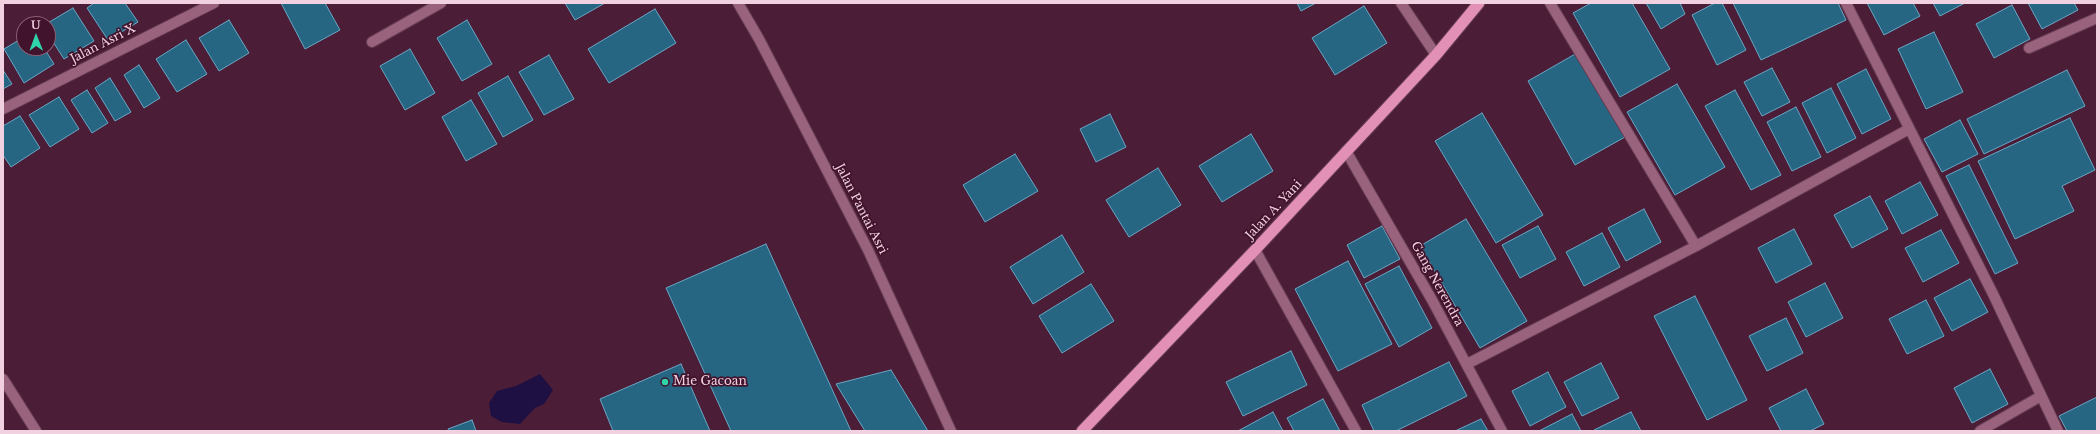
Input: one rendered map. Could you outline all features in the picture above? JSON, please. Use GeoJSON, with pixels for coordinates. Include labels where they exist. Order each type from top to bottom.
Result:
{"type":"FeatureCollection","features":[{"type":"Feature","properties":{"kind":"highway","name":"Jalan A. Yani"},"geometry":{"type":"LineString","coordinates":[[1082,431],[1255,250],[1436,55],[1479,3]]}},
{"type":"Feature","properties":{"kind":"street","name":"Jalan Asri X"},"geometry":{"type":"LineString","coordinates":[[3,109],[214,3]]}},
{"type":"Feature","properties":{"kind":"street"},"geometry":{"type":"LineString","coordinates":[[372,42],[441,3]]}},
{"type":"Feature","properties":{"kind":"street","name":"Jalan Pantai Asri"},"geometry":{"type":"LineString","coordinates":[[738,3],[759,39],[868,250],[951,431]]}},
{"type":"Feature","properties":{"kind":"street"},"geometry":{"type":"LineString","coordinates":[[1401,3],[1436,55]]}},
{"type":"Feature","properties":{"kind":"street"},"geometry":{"type":"LineString","coordinates":[[1550,3],[1696,246]]}},
{"type":"Feature","properties":{"kind":"street"},"geometry":{"type":"LineString","coordinates":[[1846,3],[1993,294],[2058,431]]}},
{"type":"Feature","properties":{"kind":"street"},"geometry":{"type":"LineString","coordinates":[[2029,48],[2097,18]]}},
{"type":"Feature","properties":{"kind":"street"},"geometry":{"type":"LineString","coordinates":[[1467,364],[1696,246],[1909,129]]}},
{"type":"Feature","properties":{"kind":"street","name":"Gang Nerendra"},"geometry":{"type":"LineString","coordinates":[[1346,151],[1467,364],[1502,431]]}},
{"type":"Feature","properties":{"kind":"street"},"geometry":{"type":"LineString","coordinates":[[1255,250],[1356,431]]}},
{"type":"Feature","properties":{"kind":"street"},"geometry":{"type":"LineString","coordinates":[[3,379],[36,431]]}},
{"type":"Feature","properties":{"kind":"street"},"geometry":{"type":"LineString","coordinates":[[1980,431],[2041,396]]}},
{"type":"Feature","properties":{"kind":"shaded area"},"geometry":{"type":"Polygon","coordinates":[[[540,374],[553,390],[544,404],[535,408],[520,424],[502,422],[491,416],[489,403],[497,391],[516,386],[540,374]]]}},
{"type":"Feature","properties":{"kind":"building"},"geometry":{"type":"Polygon","coordinates":[[[94,3],[125,3],[138,22],[108,40],[87,8],[94,3]]]}},
{"type":"Feature","properties":{"kind":"building"},"geometry":{"type":"Polygon","coordinates":[[[281,3],[325,3],[340,30],[305,49],[281,3]]]}},
{"type":"Feature","properties":{"kind":"building"},"geometry":{"type":"Polygon","coordinates":[[[565,3],[605,3],[575,20],[565,3]]]}},
{"type":"Feature","properties":{"kind":"building"},"geometry":{"type":"Polygon","coordinates":[[[1297,3],[1316,3],[1301,11],[1297,3]]]}},
{"type":"Feature","properties":{"kind":"building"},"geometry":{"type":"Polygon","coordinates":[[[1591,3],[1632,3],[1670,69],[1620,97],[1573,13],[1591,3]]]}},
{"type":"Feature","properties":{"kind":"building"},"geometry":{"type":"Polygon","coordinates":[[[1646,3],[1680,3],[1685,14],[1661,29],[1646,3]]]}},
{"type":"Feature","properties":{"kind":"building"},"geometry":{"type":"Polygon","coordinates":[[[1715,3],[1722,3],[1746,50],[1717,65],[1692,15],[1715,3]]]}},
{"type":"Feature","properties":{"kind":"building"},"geometry":{"type":"Polygon","coordinates":[[[1733,3],[1838,3],[1846,20],[1761,60],[1733,3]]]}},
{"type":"Feature","properties":{"kind":"building"},"geometry":{"type":"Polygon","coordinates":[[[1867,3],[1913,3],[1920,16],[1884,35],[1867,3]]]}},
{"type":"Feature","properties":{"kind":"building"},"geometry":{"type":"Polygon","coordinates":[[[1933,3],[1965,3],[1940,16],[1933,3]]]}},
{"type":"Feature","properties":{"kind":"building"},"geometry":{"type":"Polygon","coordinates":[[[2028,3],[2074,3],[2078,10],[2042,29],[2028,3]]]}},
{"type":"Feature","properties":{"kind":"building"},"geometry":{"type":"Polygon","coordinates":[[[2012,5],[2030,39],[1994,58],[1976,24],[2012,5]]]}},
{"type":"Feature","properties":{"kind":"building"},"geometry":{"type":"Polygon","coordinates":[[[1364,6],[1387,43],[1335,75],[1312,38],[1364,6]]]}},
{"type":"Feature","properties":{"kind":"building"},"geometry":{"type":"Polygon","coordinates":[[[73,8],[94,41],[64,59],[56,46],[56,18],[73,8]]]}},
{"type":"Feature","properties":{"kind":"building"},"geometry":{"type":"Polygon","coordinates":[[[655,9],[676,43],[609,83],[588,49],[655,9]]]}},
{"type":"Feature","properties":{"kind":"building"},"geometry":{"type":"Polygon","coordinates":[[[229,20],[249,53],[219,71],[199,38],[229,20]]]}},
{"type":"Feature","properties":{"kind":"building"},"geometry":{"type":"Polygon","coordinates":[[[467,20],[492,64],[462,81],[437,38],[467,20]]]}},
{"type":"Feature","properties":{"kind":"building"},"geometry":{"type":"Polygon","coordinates":[[[1934,32],[1963,92],[1926,109],[1898,49],[1934,32]]]}},
{"type":"Feature","properties":{"kind":"building"},"geometry":{"type":"Polygon","coordinates":[[[186,40],[207,74],[177,92],[156,59],[186,40]]]}},
{"type":"Feature","properties":{"kind":"building"},"geometry":{"type":"Polygon","coordinates":[[[16,42],[16,56],[49,56],[54,64],[24,83],[4,49],[16,42]]]}},
{"type":"Feature","properties":{"kind":"building"},"geometry":{"type":"Polygon","coordinates":[[[410,49],[435,93],[405,110],[380,66],[410,49]]]}},
{"type":"Feature","properties":{"kind":"building"},"geometry":{"type":"Polygon","coordinates":[[[1577,53],[1625,137],[1575,165],[1528,81],[1577,53]]]}},
{"type":"Feature","properties":{"kind":"building"},"geometry":{"type":"Polygon","coordinates":[[[549,55],[574,99],[544,115],[519,72],[549,55]]]}},
{"type":"Feature","properties":{"kind":"building"},"geometry":{"type":"Polygon","coordinates":[[[139,65],[160,98],[144,108],[124,75],[139,65]]]}},
{"type":"Feature","properties":{"kind":"building"},"geometry":{"type":"Polygon","coordinates":[[[1772,68],[1790,102],[1762,116],[1744,82],[1772,68]]]}},
{"type":"Feature","properties":{"kind":"building"},"geometry":{"type":"Polygon","coordinates":[[[1866,69],[1891,119],[1862,134],[1837,84],[1866,69]]]}},
{"type":"Feature","properties":{"kind":"building"},"geometry":{"type":"Polygon","coordinates":[[[3,70],[12,84],[3,89],[3,70]]]}},
{"type":"Feature","properties":{"kind":"building"},"geometry":{"type":"Polygon","coordinates":[[[2067,70],[2085,106],[1984,154],[1967,119],[2067,70]]]}},
{"type":"Feature","properties":{"kind":"building"},"geometry":{"type":"Polygon","coordinates":[[[508,76],[533,120],[503,137],[478,93],[508,76]]]}},
{"type":"Feature","properties":{"kind":"building"},"geometry":{"type":"Polygon","coordinates":[[[110,78],[131,112],[115,121],[95,88],[110,78]]]}},
{"type":"Feature","properties":{"kind":"building"},"geometry":{"type":"Polygon","coordinates":[[[1677,84],[1725,167],[1675,195],[1627,112],[1677,84]]]}},
{"type":"Feature","properties":{"kind":"building"},"geometry":{"type":"Polygon","coordinates":[[[1831,88],[1856,138],[1827,153],[1802,103],[1831,88]]]}},
{"type":"Feature","properties":{"kind":"building"},"geometry":{"type":"Polygon","coordinates":[[[87,90],[108,123],[92,133],[71,100],[87,90]]]}},
{"type":"Feature","properties":{"kind":"building"},"geometry":{"type":"Polygon","coordinates":[[[1735,90],[1781,175],[1751,190],[1705,106],[1735,90]]]}},
{"type":"Feature","properties":{"kind":"building"},"geometry":{"type":"Polygon","coordinates":[[[59,97],[79,129],[50,147],[29,115],[59,97]]]}},
{"type":"Feature","properties":{"kind":"building"},"geometry":{"type":"Polygon","coordinates":[[[471,100],[497,144],[466,161],[442,117],[471,100]]]}},
{"type":"Feature","properties":{"kind":"building"},"geometry":{"type":"Polygon","coordinates":[[[1796,107],[1821,157],[1792,171],[1767,122],[1796,107]]]}},
{"type":"Feature","properties":{"kind":"building"},"geometry":{"type":"Polygon","coordinates":[[[1482,113],[1543,215],[1496,243],[1435,141],[1482,113]]]}},
{"type":"Feature","properties":{"kind":"building"},"geometry":{"type":"Polygon","coordinates":[[[1110,114],[1126,147],[1096,162],[1080,129],[1110,114]]]}},
{"type":"Feature","properties":{"kind":"building"},"geometry":{"type":"Polygon","coordinates":[[[20,116],[40,148],[11,167],[3,155],[3,126],[20,116]]]}},
{"type":"Feature","properties":{"kind":"building"},"geometry":{"type":"Polygon","coordinates":[[[2070,118],[2095,170],[2062,186],[2074,211],[2015,239],[1978,161],[2070,118]]]}},
{"type":"Feature","properties":{"kind":"building"},"geometry":{"type":"Polygon","coordinates":[[[1960,120],[1978,154],[1942,172],[1924,139],[1960,120]]]}},
{"type":"Feature","properties":{"kind":"building"},"geometry":{"type":"Polygon","coordinates":[[[1251,134],[1273,171],[1222,202],[1199,166],[1251,134]]]}},
{"type":"Feature","properties":{"kind":"building"},"geometry":{"type":"Polygon","coordinates":[[[1015,154],[1038,191],[985,222],[963,185],[1015,154]]]}},
{"type":"Feature","properties":{"kind":"building"},"geometry":{"type":"Polygon","coordinates":[[[1969,165],[2018,263],[1995,274],[1946,176],[1969,165]]]}},
{"type":"Feature","properties":{"kind":"building"},"geometry":{"type":"Polygon","coordinates":[[[1158,168],[1181,205],[1129,237],[1106,200],[1158,168]]]}},
{"type":"Feature","properties":{"kind":"building"},"geometry":{"type":"Polygon","coordinates":[[[1920,182],[1938,215],[1902,234],[1885,201],[1920,182]]]}},
{"type":"Feature","properties":{"kind":"building"},"geometry":{"type":"Polygon","coordinates":[[[1870,196],[1888,229],[1852,248],[1834,215],[1870,196]]]}},
{"type":"Feature","properties":{"kind":"building"},"geometry":{"type":"Polygon","coordinates":[[[1644,209],[1661,242],[1626,261],[1608,228],[1644,209]]]}},
{"type":"Feature","properties":{"kind":"building"},"geometry":{"type":"Polygon","coordinates":[[[1466,219],[1527,321],[1480,348],[1420,246],[1466,219]]]}},
{"type":"Feature","properties":{"kind":"building"},"geometry":{"type":"Polygon","coordinates":[[[1382,226],[1400,259],[1364,278],[1347,245],[1382,226]]]}},
{"type":"Feature","properties":{"kind":"building"},"geometry":{"type":"Polygon","coordinates":[[[1538,226],[1556,259],[1520,278],[1502,245],[1538,226]]]}},
{"type":"Feature","properties":{"kind":"building"},"geometry":{"type":"Polygon","coordinates":[[[1794,229],[1812,264],[1776,283],[1758,248],[1794,229]]]}},
{"type":"Feature","properties":{"kind":"building"},"geometry":{"type":"Polygon","coordinates":[[[1941,230],[1959,263],[1923,282],[1905,248],[1941,230]]]}},
{"type":"Feature","properties":{"kind":"building"},"geometry":{"type":"Polygon","coordinates":[[[1602,233],[1620,267],[1584,286],[1566,252],[1602,233]]]}},
{"type":"Feature","properties":{"kind":"building"},"geometry":{"type":"Polygon","coordinates":[[[1062,235],[1084,272],[1033,304],[1010,267],[1062,235]]]}},
{"type":"Feature","properties":{"kind":"building"},"geometry":{"type":"Polygon","coordinates":[[[766,244],[851,431],[731,431],[666,288],[766,244]]]}},
{"type":"Feature","properties":{"kind":"building"},"geometry":{"type":"Polygon","coordinates":[[[1348,261],[1392,344],[1338,371],[1295,289],[1348,261]]]}},
{"type":"Feature","properties":{"kind":"building"},"geometry":{"type":"Polygon","coordinates":[[[1399,266],[1432,328],[1399,347],[1365,284],[1399,266]]]}},
{"type":"Feature","properties":{"kind":"building"},"geometry":{"type":"Polygon","coordinates":[[[1970,279],[1988,312],[1952,331],[1934,298],[1970,279]]]}},
{"type":"Feature","properties":{"kind":"building"},"geometry":{"type":"Polygon","coordinates":[[[1825,283],[1843,318],[1806,337],[1788,302],[1825,283]]]}},
{"type":"Feature","properties":{"kind":"building"},"geometry":{"type":"Polygon","coordinates":[[[1091,284],[1114,321],[1062,353],[1039,316],[1091,284]]]}},
{"type":"Feature","properties":{"kind":"building"},"geometry":{"type":"Polygon","coordinates":[[[1695,296],[1747,400],[1707,420],[1654,316],[1695,296]]]}},
{"type":"Feature","properties":{"kind":"building"},"geometry":{"type":"Polygon","coordinates":[[[1926,300],[1944,336],[1907,354],[1889,319],[1926,300]]]}},
{"type":"Feature","properties":{"kind":"building"},"geometry":{"type":"Polygon","coordinates":[[[1786,318],[1803,353],[1767,371],[1749,336],[1786,318]]]}},
{"type":"Feature","properties":{"kind":"building"},"geometry":{"type":"Polygon","coordinates":[[[1291,351],[1307,385],[1243,416],[1226,382],[1291,351]]]}},
{"type":"Feature","properties":{"kind":"building"},"geometry":{"type":"Polygon","coordinates":[[[1449,362],[1467,396],[1396,431],[1374,431],[1362,405],[1449,362]]]}},
{"type":"Feature","properties":{"kind":"building"},"geometry":{"type":"Polygon","coordinates":[[[1601,363],[1619,398],[1582,416],[1564,382],[1601,363]]]}},
{"type":"Feature","properties":{"kind":"building","name":"Mie Gacoan"},"geometry":{"type":"Polygon","coordinates":[[[681,364],[710,431],[613,431],[600,399],[681,364]]]}},
{"type":"Feature","properties":{"kind":"building"},"geometry":{"type":"Polygon","coordinates":[[[1990,369],[2008,404],[1972,423],[1954,388],[1990,369]]]}},
{"type":"Feature","properties":{"kind":"building"},"geometry":{"type":"Polygon","coordinates":[[[891,370],[928,431],[865,431],[836,384],[891,370]]]}},
{"type":"Feature","properties":{"kind":"building"},"geometry":{"type":"Polygon","coordinates":[[[1548,372],[1566,407],[1530,426],[1512,391],[1548,372]]]}},
{"type":"Feature","properties":{"kind":"building"},"geometry":{"type":"Polygon","coordinates":[[[1806,389],[1824,424],[1810,431],[1781,431],[1769,408],[1806,389]]]}},
{"type":"Feature","properties":{"kind":"building"},"geometry":{"type":"Polygon","coordinates":[[[2097,397],[2097,431],[2067,431],[2059,416],[2097,397]]]}},
{"type":"Feature","properties":{"kind":"building"},"geometry":{"type":"Polygon","coordinates":[[[1323,399],[1340,431],[1294,431],[1287,418],[1323,399]]]}},
{"type":"Feature","properties":{"kind":"building"},"geometry":{"type":"Polygon","coordinates":[[[1273,412],[1283,431],[1238,431],[1273,412]]]}},
{"type":"Feature","properties":{"kind":"building"},"geometry":{"type":"Polygon","coordinates":[[[1631,412],[1641,431],[1594,430],[1631,412]]]}},
{"type":"Feature","properties":{"kind":"building"},"geometry":{"type":"Polygon","coordinates":[[[1572,414],[1581,431],[1539,431],[1572,414]]]}},
{"type":"Feature","properties":{"kind":"building"},"geometry":{"type":"Polygon","coordinates":[[[1481,419],[1488,431],[1455,431],[1481,419]]]}},
{"type":"Feature","properties":{"kind":"building"},"geometry":{"type":"Polygon","coordinates":[[[472,420],[476,431],[449,431],[448,429],[472,420]]]}},
{"type":"Feature","properties":{"kind":"place","name":"Mie Gacoan"},"geometry":{"type":"Point","coordinates":[665,382]}}]}
